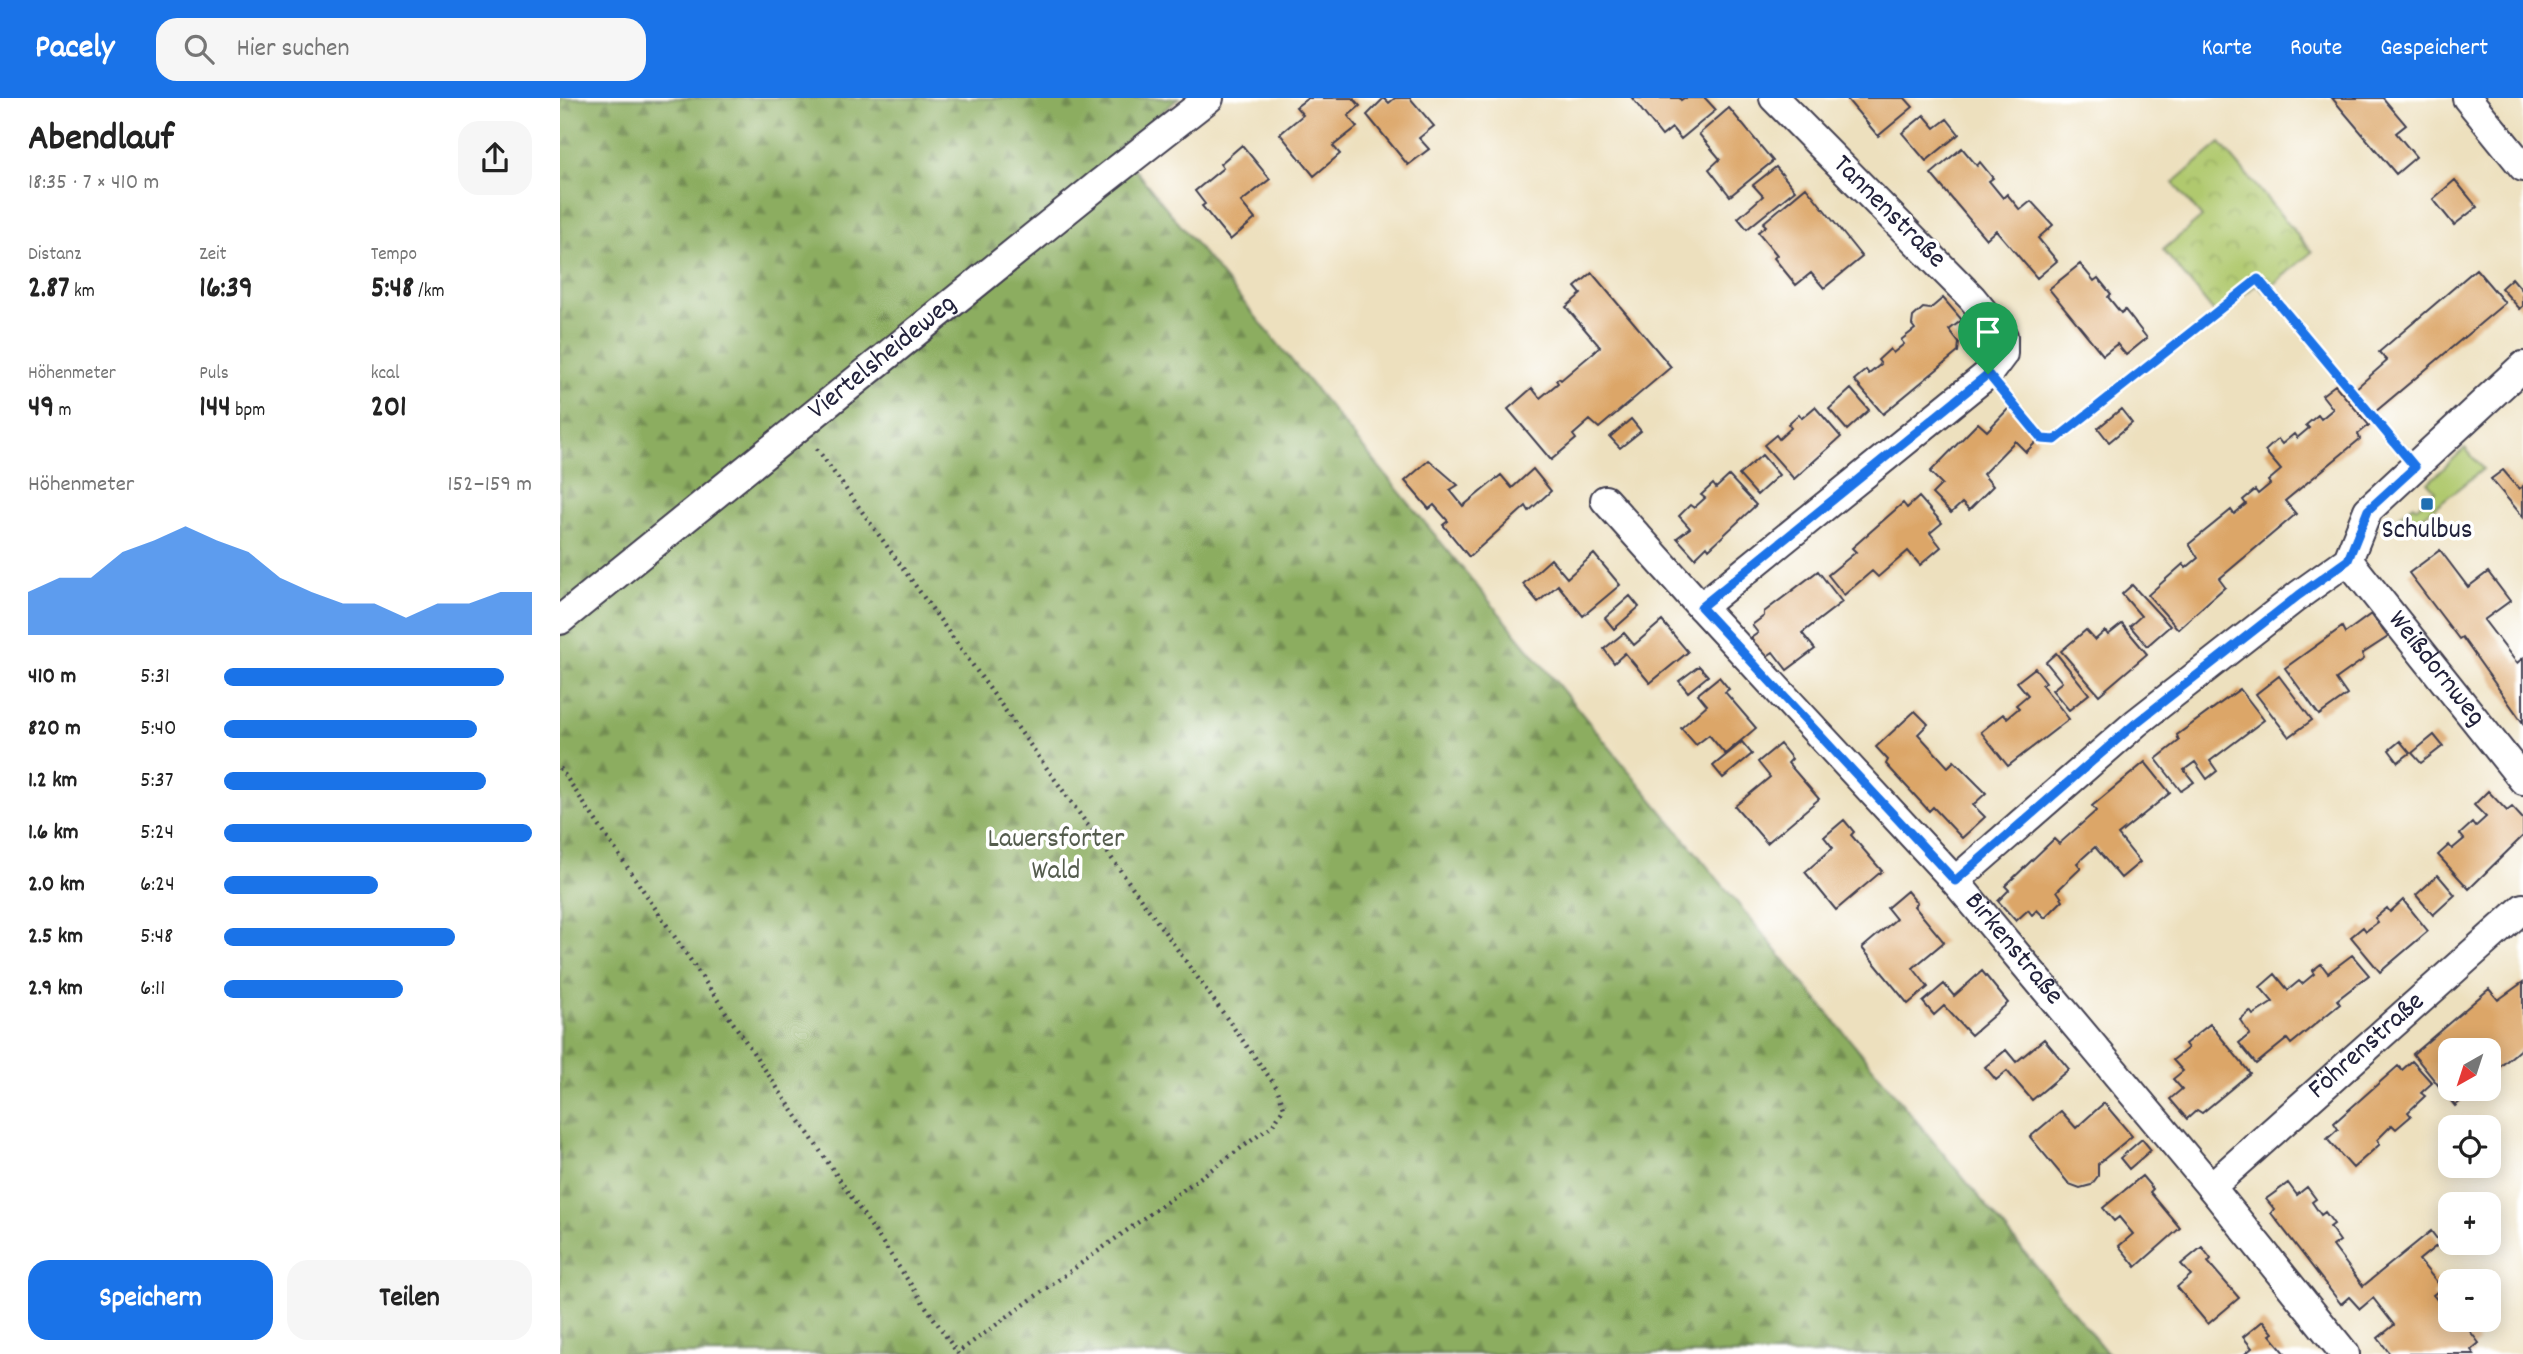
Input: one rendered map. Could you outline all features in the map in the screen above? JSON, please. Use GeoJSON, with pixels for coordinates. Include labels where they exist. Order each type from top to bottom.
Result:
{"type":"FeatureCollection","features":[{"type":"Feature","properties":{"kind":"street","name":"Viertelsheideweg"},"geometry":{"type":"LineString","coordinates":[[560,620],[1209,98]]}},
{"type":"Feature","properties":{"kind":"street","name":"Tannenstraße"},"geometry":{"type":"LineString","coordinates":[[1701,607],[1988,374],[2003,354],[2003,336],[1972,298],[1774,98]]}},
{"type":"Feature","properties":{"kind":"street"},"geometry":{"type":"LineString","coordinates":[[2467,98],[2523,167]]}},
{"type":"Feature","properties":{"kind":"street"},"geometry":{"type":"LineString","coordinates":[[1955,881],[2136,723],[2299,595],[2348,560],[2368,510],[2523,366]]}},
{"type":"Feature","properties":{"kind":"street","name":"Birkenstraße"},"geometry":{"type":"LineString","coordinates":[[1605,500],[1955,881],[2211,1187],[2345,1354]]}},
{"type":"Feature","properties":{"kind":"street","name":"Weißdornweg"},"geometry":{"type":"LineString","coordinates":[[2348,560],[2523,780]]}},
{"type":"Feature","properties":{"kind":"street","name":"Föhrenstraße"},"geometry":{"type":"LineString","coordinates":[[2211,1187],[2523,908]]}},
{"type":"Feature","properties":{"kind":"path"},"geometry":{"type":"LineString","coordinates":[[1988,374],[2042,439],[2055,440],[2258,279],[2415,467]]}},
{"type":"Feature","properties":{"kind":"path"},"geometry":{"type":"LineString","coordinates":[[560,768],[957,1354],[1273,1125],[1284,1107],[1278,1088],[800,425]]}},
{"type":"Feature","properties":{"kind":"green space","name":"Lauersforter Wald"},"geometry":{"type":"Polygon","coordinates":[[[560,98],[1179,98],[1117,148],[2108,1354],[560,1354],[560,98]]]}},
{"type":"Feature","properties":{"kind":"green space"},"geometry":{"type":"Polygon","coordinates":[[[2220,143],[2312,252],[2264,292],[2257,284],[2217,316],[2163,250],[2202,217],[2173,183],[2220,143]]]}},
{"type":"Feature","properties":{"kind":"green space"},"geometry":{"type":"Polygon","coordinates":[[[2465,448],[2483,469],[2411,526],[2400,515],[2413,504],[2416,507],[2435,491],[2428,483],[2465,448]]]}},
{"type":"Feature","properties":{"kind":"building"},"geometry":{"type":"Polygon","coordinates":[[[1308,98],[1353,98],[1360,106],[1348,116],[1357,127],[1333,146],[1340,154],[1314,176],[1280,134],[1303,115],[1296,107],[1308,98]]]}},
{"type":"Feature","properties":{"kind":"building"},"geometry":{"type":"Polygon","coordinates":[[[1384,98],[1389,103],[1395,98],[1410,98],[1434,126],[1419,138],[1429,149],[1408,165],[1367,115],[1384,98]]]}},
{"type":"Feature","properties":{"kind":"building"},"geometry":{"type":"Polygon","coordinates":[[[1632,98],[1705,98],[1716,110],[1681,139],[1672,128],[1662,136],[1632,98]]]}},
{"type":"Feature","properties":{"kind":"building"},"geometry":{"type":"Polygon","coordinates":[[[1846,98],[1905,98],[1913,107],[1878,136],[1846,98]]]}},
{"type":"Feature","properties":{"kind":"building"},"geometry":{"type":"Polygon","coordinates":[[[2332,98],[2383,98],[2406,125],[2396,133],[2416,157],[2396,174],[2332,98]]]}},
{"type":"Feature","properties":{"kind":"building"},"geometry":{"type":"Polygon","coordinates":[[[1729,108],[1773,161],[1730,196],[1709,169],[1720,159],[1699,134],[1729,108]]]}},
{"type":"Feature","properties":{"kind":"building"},"geometry":{"type":"Polygon","coordinates":[[[1924,115],[1935,128],[1947,119],[1959,134],[1926,161],[1902,133],[1924,115]]]}},
{"type":"Feature","properties":{"kind":"building"},"geometry":{"type":"Polygon","coordinates":[[[1242,145],[1270,179],[1241,202],[1255,219],[1230,240],[1202,206],[1205,204],[1195,191],[1223,168],[1220,164],[1242,145]]]}},
{"type":"Feature","properties":{"kind":"building"},"geometry":{"type":"Polygon","coordinates":[[[1962,148],[1977,166],[1980,162],[1993,178],[1989,181],[2003,198],[2007,194],[2020,210],[2031,201],[2053,225],[2038,238],[2057,261],[2037,278],[1996,230],[1986,239],[1931,174],[1962,148]]]}},
{"type":"Feature","properties":{"kind":"building"},"geometry":{"type":"Polygon","coordinates":[[[1776,167],[1795,190],[1747,229],[1738,218],[1763,196],[1753,185],[1776,167]]]}},
{"type":"Feature","properties":{"kind":"building"},"geometry":{"type":"Polygon","coordinates":[[[2455,180],[2477,207],[2454,225],[2433,199],[2455,180]]]}},
{"type":"Feature","properties":{"kind":"building"},"geometry":{"type":"Polygon","coordinates":[[[1806,187],[1862,257],[1824,288],[1811,273],[1796,285],[1774,258],[1777,255],[1758,232],[1766,226],[1763,223],[1806,187]]]}},
{"type":"Feature","properties":{"kind":"building"},"geometry":{"type":"Polygon","coordinates":[[[2080,264],[2094,281],[2098,278],[2121,313],[2125,310],[2147,338],[2126,355],[2117,344],[2103,355],[2049,289],[2080,264]]]}},
{"type":"Feature","properties":{"kind":"building"},"geometry":{"type":"Polygon","coordinates":[[[2476,269],[2505,303],[2375,412],[2355,389],[2387,361],[2379,352],[2476,269]]]}},
{"type":"Feature","properties":{"kind":"building"},"geometry":{"type":"Polygon","coordinates":[[[1592,273],[1671,367],[1599,428],[1590,420],[1573,435],[1576,439],[1551,460],[1508,409],[1532,388],[1540,398],[1558,383],[1556,380],[1561,380],[1600,347],[1566,307],[1581,294],[1575,287],[1592,273]]]}},
{"type":"Feature","properties":{"kind":"building"},"geometry":{"type":"Polygon","coordinates":[[[2512,278],[2523,291],[2523,306],[2520,309],[2501,288],[2512,278]]]}},
{"type":"Feature","properties":{"kind":"building"},"geometry":{"type":"Polygon","coordinates":[[[1943,298],[1962,320],[1949,330],[1959,343],[1958,352],[1883,414],[1854,380],[1866,370],[1869,374],[1881,364],[1878,360],[1890,349],[1893,353],[1904,344],[1901,340],[1915,329],[1912,325],[1913,317],[1923,308],[1930,309],[1943,298]]]}},
{"type":"Feature","properties":{"kind":"building"},"geometry":{"type":"Polygon","coordinates":[[[2335,385],[2369,425],[2358,434],[2360,439],[2285,501],[2296,514],[2219,579],[2225,587],[2178,629],[2148,595],[2183,564],[2186,568],[2198,558],[2189,544],[2231,510],[2234,514],[2246,504],[2243,500],[2255,490],[2258,494],[2270,484],[2268,481],[2281,470],[2265,451],[2278,439],[2282,444],[2294,434],[2297,438],[2309,428],[2306,425],[2318,415],[2321,419],[2333,409],[2322,395],[2335,385]]]}},
{"type":"Feature","properties":{"kind":"building"},"geometry":{"type":"Polygon","coordinates":[[[1851,389],[1869,410],[1847,430],[1829,409],[1851,389]]]}},
{"type":"Feature","properties":{"kind":"building"},"geometry":{"type":"Polygon","coordinates":[[[1815,407],[1841,437],[1794,479],[1764,445],[1776,435],[1779,439],[1791,428],[1788,424],[1799,414],[1802,418],[1815,407]]]}},
{"type":"Feature","properties":{"kind":"building"},"geometry":{"type":"Polygon","coordinates":[[[2010,407],[2038,440],[2026,452],[2015,441],[1983,474],[1993,486],[1969,510],[1962,503],[1951,513],[1932,494],[1942,484],[1930,472],[1978,423],[1987,431],[2010,407]]]}},
{"type":"Feature","properties":{"kind":"building"},"geometry":{"type":"Polygon","coordinates":[[[2121,409],[2132,423],[2109,442],[2098,428],[2121,409]]]}},
{"type":"Feature","properties":{"kind":"building"},"geometry":{"type":"Polygon","coordinates":[[[1631,419],[1641,431],[1620,448],[1610,437],[1631,419]]]}},
{"type":"Feature","properties":{"kind":"building"},"geometry":{"type":"Polygon","coordinates":[[[1762,455],[1779,475],[1757,495],[1739,475],[1762,455]]]}},
{"type":"Feature","properties":{"kind":"building"},"geometry":{"type":"Polygon","coordinates":[[[1429,460],[1458,485],[1450,490],[1463,506],[1501,475],[1512,488],[1533,469],[1551,491],[1529,511],[1526,506],[1469,557],[1443,525],[1448,521],[1434,505],[1429,509],[1405,481],[1429,460]]]}},
{"type":"Feature","properties":{"kind":"building"},"geometry":{"type":"Polygon","coordinates":[[[2503,470],[2519,489],[2523,486],[2523,517],[2491,479],[2503,470]]]}},
{"type":"Feature","properties":{"kind":"building"},"geometry":{"type":"Polygon","coordinates":[[[1729,476],[1756,505],[1709,549],[1707,546],[1695,558],[1677,538],[1690,528],[1679,516],[1690,505],[1694,508],[1705,498],[1701,495],[1713,484],[1716,488],[1729,476]]]}},
{"type":"Feature","properties":{"kind":"building"},"geometry":{"type":"Polygon","coordinates":[[[1919,497],[1942,523],[1930,533],[1941,547],[1920,565],[1908,551],[1878,577],[1872,571],[1844,595],[1828,575],[1856,552],[1852,548],[1903,503],[1907,508],[1919,497]]]}},
{"type":"Feature","properties":{"kind":"building"},"geometry":{"type":"Polygon","coordinates":[[[2440,550],[2468,587],[2488,572],[2510,601],[2484,620],[2517,663],[2523,658],[2523,723],[2462,637],[2459,639],[2409,573],[2440,550]]]}},
{"type":"Feature","properties":{"kind":"building"},"geometry":{"type":"Polygon","coordinates":[[[1594,554],[1620,585],[1583,616],[1558,585],[1538,602],[1523,584],[1551,559],[1567,578],[1594,554]]]}},
{"type":"Feature","properties":{"kind":"building"},"geometry":{"type":"Polygon","coordinates":[[[1818,571],[1842,602],[1802,633],[1815,649],[1787,670],[1773,652],[1763,659],[1748,640],[1758,633],[1752,625],[1764,616],[1764,612],[1818,571]]]}},
{"type":"Feature","properties":{"kind":"building"},"geometry":{"type":"Polygon","coordinates":[[[2132,585],[2170,626],[2147,646],[2130,626],[2141,616],[2122,594],[2132,585]]]}},
{"type":"Feature","properties":{"kind":"building"},"geometry":{"type":"Polygon","coordinates":[[[1630,596],[1639,607],[1614,629],[1605,618],[1630,596]]]}},
{"type":"Feature","properties":{"kind":"building"},"geometry":{"type":"Polygon","coordinates":[[[2371,614],[2388,637],[2362,654],[2364,659],[2336,679],[2347,695],[2319,715],[2285,668],[2342,627],[2345,633],[2371,614]]]}},
{"type":"Feature","properties":{"kind":"building"},"geometry":{"type":"Polygon","coordinates":[[[1662,621],[1688,652],[1650,683],[1625,653],[1614,663],[1604,649],[1624,633],[1634,645],[1662,621]]]}},
{"type":"Feature","properties":{"kind":"building"},"geometry":{"type":"Polygon","coordinates":[[[2122,624],[2147,654],[2099,695],[2061,651],[2086,630],[2095,640],[2105,631],[2108,635],[2122,624]]]}},
{"type":"Feature","properties":{"kind":"building"},"geometry":{"type":"Polygon","coordinates":[[[2056,653],[2089,694],[2069,710],[2052,690],[2062,682],[2046,662],[2056,653]]]}},
{"type":"Feature","properties":{"kind":"building"},"geometry":{"type":"Polygon","coordinates":[[[1699,666],[1708,676],[1688,692],[1679,681],[1699,666]]]}},
{"type":"Feature","properties":{"kind":"building"},"geometry":{"type":"Polygon","coordinates":[[[2035,668],[2046,682],[2042,685],[2069,719],[2008,766],[1981,732],[2003,714],[2007,718],[2019,708],[2016,705],[2028,695],[2017,682],[2035,668]]]}},
{"type":"Feature","properties":{"kind":"building"},"geometry":{"type":"Polygon","coordinates":[[[2279,676],[2312,720],[2289,737],[2256,694],[2279,676]]]}},
{"type":"Feature","properties":{"kind":"building"},"geometry":{"type":"Polygon","coordinates":[[[1719,677],[1729,689],[1725,692],[1756,728],[1725,754],[1709,735],[1696,745],[1681,728],[1707,705],[1698,694],[1719,677]]]}},
{"type":"Feature","properties":{"kind":"building"},"geometry":{"type":"Polygon","coordinates":[[[2240,689],[2264,720],[2210,761],[2217,771],[2207,779],[2195,762],[2184,770],[2194,782],[2181,791],[2156,759],[2179,741],[2177,735],[2240,689]]]}},
{"type":"Feature","properties":{"kind":"building"},"geometry":{"type":"Polygon","coordinates":[[[1915,711],[1928,724],[1918,734],[1948,767],[1954,761],[1986,793],[1973,805],[1985,817],[1962,838],[1933,807],[1929,811],[1886,764],[1888,760],[1876,747],[1915,711]]]}},
{"type":"Feature","properties":{"kind":"building"},"geometry":{"type":"Polygon","coordinates":[[[2434,735],[2443,746],[2421,763],[2412,753],[2434,735]]]}},
{"type":"Feature","properties":{"kind":"building"},"geometry":{"type":"Polygon","coordinates":[[[2400,741],[2410,753],[2398,762],[2389,750],[2400,741]]]}},
{"type":"Feature","properties":{"kind":"building"},"geometry":{"type":"Polygon","coordinates":[[[1742,742],[1752,754],[1723,778],[1713,766],[1742,742]]]}},
{"type":"Feature","properties":{"kind":"building"},"geometry":{"type":"Polygon","coordinates":[[[1780,744],[1792,759],[1788,763],[1819,799],[1767,843],[1735,806],[1770,777],[1758,762],[1780,744]]]}},
{"type":"Feature","properties":{"kind":"building"},"geometry":{"type":"Polygon","coordinates":[[[2145,762],[2170,793],[2118,835],[2140,862],[2121,878],[2095,847],[2077,863],[2081,868],[2057,891],[2063,900],[2045,918],[2037,910],[2032,915],[2028,910],[2016,921],[1998,901],[2009,890],[2005,886],[2054,839],[2059,844],[2096,811],[2092,806],[2145,762]]]}},
{"type":"Feature","properties":{"kind":"building"},"geometry":{"type":"Polygon","coordinates":[[[2488,791],[2507,811],[2512,807],[2523,819],[2523,836],[2469,889],[2438,855],[2449,845],[2452,849],[2464,839],[2460,834],[2472,823],[2475,827],[2486,817],[2474,805],[2488,791]]]}},
{"type":"Feature","properties":{"kind":"building"},"geometry":{"type":"Polygon","coordinates":[[[1844,820],[1854,832],[1851,835],[1882,871],[1836,910],[1805,872],[1833,848],[1824,837],[1844,820]]]}},
{"type":"Feature","properties":{"kind":"building"},"geometry":{"type":"Polygon","coordinates":[[[2438,875],[2455,895],[2433,915],[2416,895],[2438,875]]]}},
{"type":"Feature","properties":{"kind":"building"},"geometry":{"type":"Polygon","coordinates":[[[1907,891],[1917,903],[1914,906],[1944,942],[1913,968],[1928,987],[1908,1004],[1862,948],[1896,919],[1887,908],[1907,891]]]}},
{"type":"Feature","properties":{"kind":"building"},"geometry":{"type":"Polygon","coordinates":[[[2403,900],[2428,931],[2380,972],[2351,937],[2363,927],[2366,931],[2378,922],[2375,918],[2387,908],[2390,912],[2403,900]]]}},
{"type":"Feature","properties":{"kind":"building"},"geometry":{"type":"Polygon","coordinates":[[[2352,955],[2369,975],[2337,1000],[2340,1004],[2291,1044],[2287,1039],[2256,1064],[2239,1043],[2250,1034],[2240,1020],[2250,1011],[2253,1015],[2273,1002],[2260,987],[2275,974],[2288,990],[2299,981],[2302,984],[2321,964],[2328,973],[2352,955]]]}},
{"type":"Feature","properties":{"kind":"building"},"geometry":{"type":"Polygon","coordinates":[[[1982,971],[2008,1003],[1971,1035],[1944,1006],[1934,1015],[1923,1002],[1944,984],[1954,996],[1982,971]]]}},
{"type":"Feature","properties":{"kind":"building"},"geometry":{"type":"Polygon","coordinates":[[[2523,982],[2523,1047],[2501,1066],[2501,1038],[2438,1038],[2438,1085],[2413,1054],[2489,989],[2498,1000],[2523,982]]]}},
{"type":"Feature","properties":{"kind":"building"},"geometry":{"type":"Polygon","coordinates":[[[2210,1024],[2250,1073],[2202,1113],[2197,1110],[2187,1119],[2170,1099],[2182,1089],[2173,1079],[2183,1071],[2173,1060],[2188,1048],[2185,1044],[2210,1024]]]}},
{"type":"Feature","properties":{"kind":"building"},"geometry":{"type":"Polygon","coordinates":[[[2044,1039],[2069,1069],[2032,1100],[2007,1071],[1996,1080],[1985,1067],[2006,1050],[2016,1062],[2044,1039]]]}},
{"type":"Feature","properties":{"kind":"building"},"geometry":{"type":"Polygon","coordinates":[[[2412,1061],[2432,1083],[2421,1093],[2425,1096],[2408,1112],[2411,1116],[2396,1129],[2392,1125],[2377,1140],[2380,1144],[2353,1168],[2327,1139],[2338,1129],[2334,1123],[2398,1066],[2402,1070],[2412,1061]]]}},
{"type":"Feature","properties":{"kind":"building"},"geometry":{"type":"Polygon","coordinates":[[[2104,1103],[2132,1136],[2098,1164],[2098,1176],[2091,1185],[2080,1188],[2069,1184],[2030,1137],[2061,1111],[2076,1128],[2104,1103]]]}},
{"type":"Feature","properties":{"kind":"building"},"geometry":{"type":"Polygon","coordinates":[[[2142,1139],[2151,1150],[2129,1169],[2120,1158],[2142,1139]]]}},
{"type":"Feature","properties":{"kind":"building"},"geometry":{"type":"Polygon","coordinates":[[[2142,1176],[2153,1189],[2150,1192],[2180,1228],[2136,1267],[2119,1246],[2133,1234],[2119,1217],[2114,1221],[2103,1208],[2142,1176]]]}},
{"type":"Feature","properties":{"kind":"building"},"geometry":{"type":"Polygon","coordinates":[[[2288,1183],[2297,1195],[2307,1187],[2316,1199],[2312,1202],[2321,1215],[2325,1212],[2334,1224],[2330,1227],[2340,1241],[2333,1246],[2363,1286],[2431,1231],[2438,1245],[2419,1260],[2438,1283],[2438,1291],[2433,1295],[2438,1301],[2438,1332],[2471,1332],[2479,1343],[2471,1350],[2474,1354],[2390,1354],[2378,1338],[2394,1325],[2373,1298],[2360,1309],[2349,1297],[2341,1304],[2271,1213],[2274,1209],[2266,1199],[2288,1183]]]}},
{"type":"Feature","properties":{"kind":"building"},"geometry":{"type":"Polygon","coordinates":[[[2202,1247],[2211,1259],[2208,1262],[2239,1298],[2208,1324],[2177,1287],[2191,1275],[2181,1264],[2202,1247]]]}},
{"type":"Feature","properties":{"kind":"building"},"geometry":{"type":"Polygon","coordinates":[[[2263,1321],[2273,1333],[2270,1335],[2286,1354],[2245,1354],[2252,1348],[2243,1337],[2263,1321]]]}},
{"type":"Feature","properties":{"kind":"place","name":"Schulbus"},"geometry":{"type":"Point","coordinates":[2427,504]}},
{"type":"Feature","properties":{"kind":"route"},"geometry":{"type":"LineString","coordinates":[[2258,279],[2415,467],[2368,510],[2348,560],[2299,595],[2136,723],[1955,881],[1701,607],[1988,374],[2042,439],[2055,440],[2258,279]]}}]}
